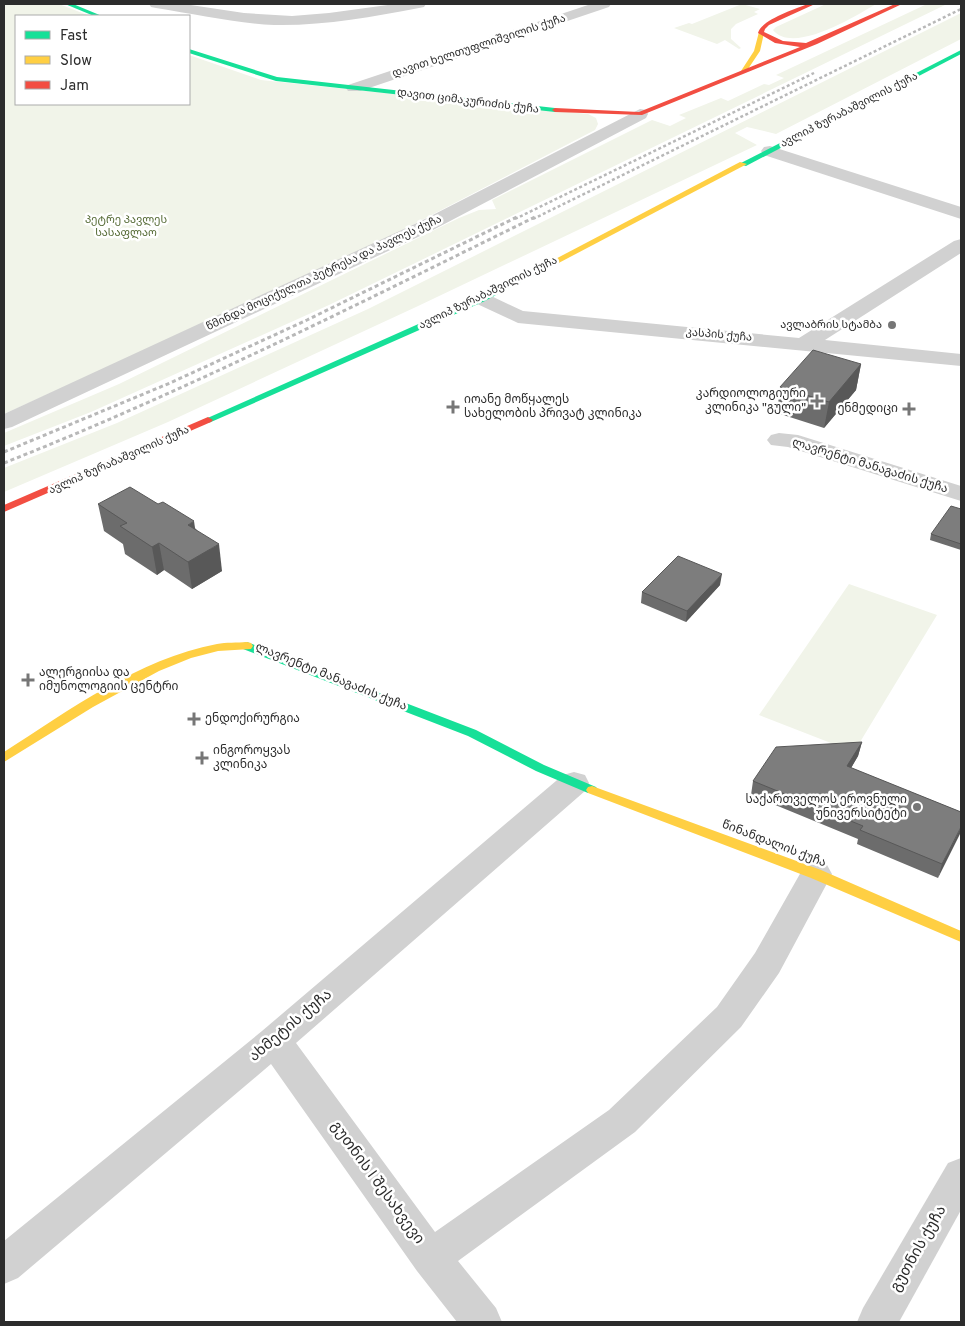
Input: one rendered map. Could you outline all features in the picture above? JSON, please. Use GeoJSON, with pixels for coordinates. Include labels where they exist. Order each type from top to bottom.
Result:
{"type":"FeatureCollection","features":[{"type":"Feature","properties":{"kind":"street"},"geometry":{"type":"LineString","coordinates":[[68,4],[96,15]]}},
{"type":"Feature","properties":{"kind":"street"},"geometry":{"type":"LineString","coordinates":[[156,4],[242,18],[275,20],[347,15],[419,4]]}},
{"type":"Feature","properties":{"kind":"street","name":"დავით ხელთუფლიშვილის ქუჩა"},"geometry":{"type":"LineString","coordinates":[[354,88],[533,30],[604,4]]}},
{"type":"Feature","properties":{"kind":"street"},"geometry":{"type":"LineString","coordinates":[[744,71],[757,51],[762,28],[771,22],[812,4]]}},
{"type":"Feature","properties":{"kind":"street","name":"დავით ციმაკურიძის ქუჩა"},"geometry":{"type":"LineString","coordinates":[[190,51],[276,79],[540,109],[640,114],[744,71],[776,61],[899,4]]}},
{"type":"Feature","properties":{"kind":"street"},"geometry":{"type":"LineString","coordinates":[[762,33],[768,40],[781,43],[799,46],[815,44]]}},
{"type":"Feature","properties":{"kind":"street","name":"ავლიპ ზურაბაშვილის ქუჩა"},"geometry":{"type":"LineString","coordinates":[[4,510],[482,299],[959,56]]}},
{"type":"Feature","properties":{"kind":"street","name":"წმინდა მოციქულთა პეტრესა და პავლეს ქუჩა"},"geometry":{"type":"LineString","coordinates":[[4,422],[426,226],[640,114]]}},
{"type":"Feature","properties":{"kind":"street"},"geometry":{"type":"LineString","coordinates":[[770,151],[961,213]]}},
{"type":"Feature","properties":{"kind":"street"},"geometry":{"type":"LineString","coordinates":[[806,343],[961,245]]}},
{"type":"Feature","properties":{"kind":"street","name":"კასპის ქუჩა"},"geometry":{"type":"LineString","coordinates":[[482,299],[518,317],[806,343],[961,360]]}},
{"type":"Feature","properties":{"kind":"street","name":"ლავრენტი მანაგაძის ქუჩა"},"geometry":{"type":"LineString","coordinates":[[779,440],[790,440],[961,494]]}},
{"type":"Feature","properties":{"kind":"street","name":"ლავრენტი მანაგაძის ქუჩა"},"geometry":{"type":"LineString","coordinates":[[4,758],[100,698],[164,663],[202,649],[230,644],[251,646],[472,733],[574,783]]}},
{"type":"Feature","properties":{"kind":"street","name":"წინანდალის ქუჩა"},"geometry":{"type":"LineString","coordinates":[[574,783],[816,874],[961,936]]}},
{"type":"Feature","properties":{"kind":"street","name":"ახმეტის ქუჩა"},"geometry":{"type":"LineString","coordinates":[[4,1265],[274,1041],[574,783]]}},
{"type":"Feature","properties":{"kind":"street"},"geometry":{"type":"LineString","coordinates":[[431,1258],[622,1122],[728,1017],[767,963],[816,874]]}},
{"type":"Feature","properties":{"kind":"street","name":"გუთნის I შესახვევი"},"geometry":{"type":"LineString","coordinates":[[274,1041],[431,1258],[482,1322]]}},
{"type":"Feature","properties":{"kind":"street","name":"გუთნის ქუჩა"},"geometry":{"type":"LineString","coordinates":[[877,1322],[961,1175]]}},
{"type":"Feature","properties":{"kind":"green space","name":"პეტრე პავლეს სასაფლაო"},"geometry":{"type":"Polygon","coordinates":[[[4,4],[59,4],[87,15],[15,15],[15,105],[190,105],[190,55],[261,80],[588,114],[596,118],[598,124],[595,130],[347,259],[4,414],[4,4]]]}},
{"type":"Feature","properties":{"kind":"green space"},"geometry":{"type":"Polygon","coordinates":[[[742,4],[760,9],[754,12],[758,14],[736,24],[731,29],[731,39],[741,48],[739,49],[725,40],[717,44],[674,28],[689,23],[692,24],[742,4]]]}},
{"type":"Feature","properties":{"kind":"green space"},"geometry":{"type":"Polygon","coordinates":[[[826,4],[876,4],[840,24],[809,36],[782,37],[773,30],[776,27],[826,4]]]}},
{"type":"Feature","properties":{"kind":"green space"},"geometry":{"type":"Polygon","coordinates":[[[927,4],[947,4],[329,305],[91,412],[4,446],[4,433],[119,384],[459,218],[479,210],[496,209],[492,200],[652,120],[670,126],[686,118],[679,115],[721,98],[728,101],[764,84],[769,85],[784,78],[776,75],[927,4]]]}},
{"type":"Feature","properties":{"kind":"green space"},"geometry":{"type":"Polygon","coordinates":[[[961,13],[961,39],[776,134],[747,127],[735,133],[757,145],[168,422],[4,492],[4,468],[117,423],[368,309],[961,13]]]}},
{"type":"Feature","properties":{"kind":"green space"},"geometry":{"type":"Polygon","coordinates":[[[849,584],[937,615],[854,752],[759,715],[849,584]]]}},
{"type":"Feature","properties":{"kind":"building"},"geometry":{"type":"Polygon","coordinates":[[[813,350],[861,364],[829,402],[780,387],[813,350]]]}},
{"type":"Feature","properties":{"kind":"building"},"geometry":{"type":"Polygon","coordinates":[[[130,487],[158,504],[163,502],[194,521],[188,525],[219,544],[188,562],[159,543],[152,547],[120,526],[127,523],[98,504],[130,487]]]}},
{"type":"Feature","properties":{"kind":"building"},"geometry":{"type":"Polygon","coordinates":[[[951,506],[961,509],[961,544],[931,534],[951,506]]]}},
{"type":"Feature","properties":{"kind":"building"},"geometry":{"type":"Polygon","coordinates":[[[678,556],[722,574],[687,611],[642,592],[678,556]]]}},
{"type":"Feature","properties":{"kind":"building"},"geometry":{"type":"Polygon","coordinates":[[[862,742],[847,766],[961,812],[961,827],[942,864],[860,830],[863,826],[753,781],[776,747],[862,742]]]}},
{"type":"Feature","properties":{"kind":"railway"},"geometry":{"type":"LineString","coordinates":[[533,219],[961,9]]}},
{"type":"Feature","properties":{"kind":"railway"},"geometry":{"type":"LineString","coordinates":[[515,219],[814,73]]}},
{"type":"Feature","properties":{"kind":"railway"},"geometry":{"type":"LineString","coordinates":[[4,452],[170,383],[307,320],[517,217]]}},
{"type":"Feature","properties":{"kind":"railway"},"geometry":{"type":"LineString","coordinates":[[4,463],[206,376],[338,314],[535,217]]}},
{"type":"Feature","properties":{"kind":"traffic: fast"},"geometry":{"type":"LineString","coordinates":[[68,4],[96,15]]}},
{"type":"Feature","properties":{"kind":"traffic: fast"},"geometry":{"type":"LineString","coordinates":[[190,51],[276,79],[555,110]]}},
{"type":"Feature","properties":{"kind":"traffic: fast"},"geometry":{"type":"LineString","coordinates":[[743,164],[961,52]]}},
{"type":"Feature","properties":{"kind":"traffic: fast"},"geometry":{"type":"LineString","coordinates":[[208,420],[482,299],[548,265]]}},
{"type":"Feature","properties":{"kind":"traffic: fast"},"geometry":{"type":"LineString","coordinates":[[247,646],[472,733],[540,768],[592,790]]}},
{"type":"Feature","properties":{"kind":"traffic: slow"},"geometry":{"type":"LineString","coordinates":[[744,71],[757,51],[761,33]]}},
{"type":"Feature","properties":{"kind":"traffic: slow"},"geometry":{"type":"LineString","coordinates":[[548,265],[743,164]]}},
{"type":"Feature","properties":{"kind":"traffic: slow"},"geometry":{"type":"LineString","coordinates":[[4,758],[89,704],[155,668],[187,655],[218,647],[247,646]]}},
{"type":"Feature","properties":{"kind":"traffic: slow"},"geometry":{"type":"LineString","coordinates":[[592,790],[816,874],[961,937]]}},
{"type":"Feature","properties":{"kind":"traffic: jam"},"geometry":{"type":"LineString","coordinates":[[812,4],[767,24],[762,28],[761,33],[771,40],[782,43],[807,45],[899,4]]}},
{"type":"Feature","properties":{"kind":"traffic: jam"},"geometry":{"type":"LineString","coordinates":[[555,110],[640,114],[815,43]]}},
{"type":"Feature","properties":{"kind":"traffic: jam"},"geometry":{"type":"LineString","coordinates":[[4,509],[208,420]]}},
{"type":"Feature","properties":{"kind":"place","name":"ავლაბრის სტამბა"},"geometry":{"type":"Point","coordinates":[892,325]}},
{"type":"Feature","properties":{"kind":"place","name":"კარდიოლოგიური კლინიკა \"გული\""},"geometry":{"type":"Point","coordinates":[817,401]}},
{"type":"Feature","properties":{"kind":"place","name":"იოანე მოწყალეს სახელობის პრივატ კლინიკა"},"geometry":{"type":"Point","coordinates":[453,407]}},
{"type":"Feature","properties":{"kind":"place","name":"ენმედიცი"},"geometry":{"type":"Point","coordinates":[909,409]}},
{"type":"Feature","properties":{"kind":"place","name":"ალერგიისა და იმუნოლოგიის ცენტრი"},"geometry":{"type":"Point","coordinates":[28,680]}},
{"type":"Feature","properties":{"kind":"place","name":"ენდოქირურგია"},"geometry":{"type":"Point","coordinates":[194,719]}},
{"type":"Feature","properties":{"kind":"place","name":"ინგოროყვას კლინიკა"},"geometry":{"type":"Point","coordinates":[202,758]}},
{"type":"Feature","properties":{"kind":"place","name":"საქართველოს ეროვნული უნივერსიტეტი"},"geometry":{"type":"Point","coordinates":[917,807]}}]}
